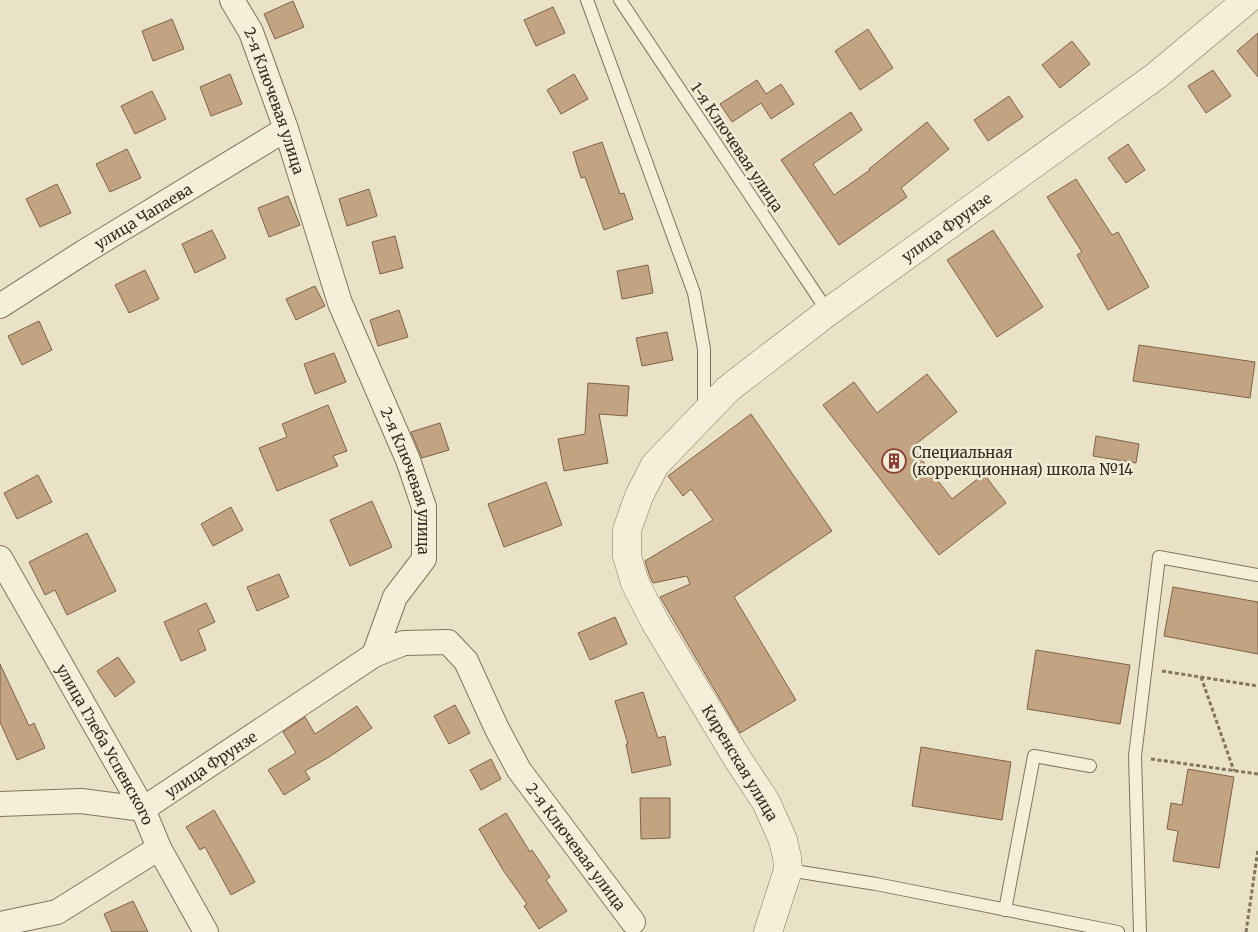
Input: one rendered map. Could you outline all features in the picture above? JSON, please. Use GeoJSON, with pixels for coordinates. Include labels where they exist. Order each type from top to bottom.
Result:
{"type":"FeatureCollection","features":[{"type":"Feature","properties":{"kind":"street","name":"2-я Ключевая улица"},"geometry":{"type":"LineString","coordinates":[[232,0],[251,32],[286,129],[340,303],[408,460],[424,507],[424,559],[395,597],[374,655]]}},
{"type":"Feature","properties":{"kind":"street","name":"улица Фрунзе"},"geometry":{"type":"LineString","coordinates":[[655,465],[728,389],[828,312],[1156,76],[1247,0]]}},
{"type":"Feature","properties":{"kind":"street","name":"улица Чапаева"},"geometry":{"type":"LineString","coordinates":[[0,306],[84,252],[286,129]]}},
{"type":"Feature","properties":{"kind":"street","name":"Киренская улица"},"geometry":{"type":"LineString","coordinates":[[655,465],[638,496],[627,530],[627,556],[635,583],[655,622],[737,758],[766,802],[783,840],[788,870]]}},
{"type":"Feature","properties":{"kind":"street","name":"улица Глеба Успенского"},"geometry":{"type":"LineString","coordinates":[[0,558],[143,809],[159,848],[206,932]]}},
{"type":"Feature","properties":{"kind":"street","name":"2-я Ключевая улица"},"geometry":{"type":"LineString","coordinates":[[374,655],[404,643],[448,642],[466,661],[519,770],[633,922]]}},
{"type":"Feature","properties":{"kind":"street","name":"улица Фрунзе"},"geometry":{"type":"LineString","coordinates":[[143,809],[374,655]]}},
{"type":"Feature","properties":{"kind":"street"},"geometry":{"type":"LineString","coordinates":[[0,804],[81,801],[143,809]]}},
{"type":"Feature","properties":{"kind":"street"},"geometry":{"type":"LineString","coordinates":[[0,924],[57,912],[159,848]]}},
{"type":"Feature","properties":{"kind":"street"},"geometry":{"type":"LineString","coordinates":[[768,932],[788,870]]}},
{"type":"Feature","properties":{"kind":"lane"},"geometry":{"type":"LineString","coordinates":[[587,0],[694,294],[704,349],[704,414]]}},
{"type":"Feature","properties":{"kind":"lane","name":"1-я Ключевая улица"},"geometry":{"type":"LineString","coordinates":[[620,0],[828,312]]}},
{"type":"Feature","properties":{"kind":"lane"},"geometry":{"type":"LineString","coordinates":[[1140,932],[1135,756],[1159,557],[1258,575]]}},
{"type":"Feature","properties":{"kind":"lane"},"geometry":{"type":"LineString","coordinates":[[1005,910],[1034,756],[1090,766]]}},
{"type":"Feature","properties":{"kind":"lane"},"geometry":{"type":"LineString","coordinates":[[788,870],[876,884],[1118,932]]}},
{"type":"Feature","properties":{"kind":"path"},"geometry":{"type":"LineString","coordinates":[[1146,668],[1258,686]]}},
{"type":"Feature","properties":{"kind":"path"},"geometry":{"type":"LineString","coordinates":[[1201,677],[1234,771]]}},
{"type":"Feature","properties":{"kind":"path"},"geometry":{"type":"LineString","coordinates":[[1135,756],[1258,774]]}},
{"type":"Feature","properties":{"kind":"path"},"geometry":{"type":"LineString","coordinates":[[1246,932],[1258,849]]}},
{"type":"Feature","properties":{"kind":"building"},"geometry":{"type":"Polygon","coordinates":[[[293,1],[304,27],[275,39],[264,14],[293,1]]]}},
{"type":"Feature","properties":{"kind":"building"},"geometry":{"type":"Polygon","coordinates":[[[553,7],[565,33],[536,46],[524,20],[553,7]]]}},
{"type":"Feature","properties":{"kind":"building"},"geometry":{"type":"Polygon","coordinates":[[[172,19],[184,49],[153,61],[142,31],[172,19]]]}},
{"type":"Feature","properties":{"kind":"building"},"geometry":{"type":"Polygon","coordinates":[[[868,29],[893,68],[860,90],[835,51],[868,29]]]}},
{"type":"Feature","properties":{"kind":"building"},"geometry":{"type":"Polygon","coordinates":[[[1258,33],[1258,77],[1237,51],[1258,33]]]}},
{"type":"Feature","properties":{"kind":"building"},"geometry":{"type":"Polygon","coordinates":[[[1072,41],[1090,64],[1060,88],[1042,65],[1072,41]]]}},
{"type":"Feature","properties":{"kind":"building"},"geometry":{"type":"Polygon","coordinates":[[[1213,70],[1231,96],[1206,113],[1188,86],[1213,70]]]}},
{"type":"Feature","properties":{"kind":"building"},"geometry":{"type":"Polygon","coordinates":[[[230,74],[242,104],[211,116],[200,87],[230,74]]]}},
{"type":"Feature","properties":{"kind":"building"},"geometry":{"type":"Polygon","coordinates":[[[574,74],[588,99],[561,114],[547,90],[574,74]]]}},
{"type":"Feature","properties":{"kind":"building"},"geometry":{"type":"Polygon","coordinates":[[[757,80],[766,94],[781,84],[794,104],[771,119],[761,103],[732,122],[720,104],[757,80]]]}},
{"type":"Feature","properties":{"kind":"building"},"geometry":{"type":"Polygon","coordinates":[[[152,91],[166,119],[135,134],[121,106],[152,91]]]}},
{"type":"Feature","properties":{"kind":"building"},"geometry":{"type":"Polygon","coordinates":[[[1009,96],[1023,117],[988,141],[974,120],[1009,96]]]}},
{"type":"Feature","properties":{"kind":"building"},"geometry":{"type":"Polygon","coordinates":[[[851,112],[862,130],[813,164],[834,195],[870,170],[927,122],[949,149],[901,188],[907,197],[839,245],[781,160],[851,112]]]}},
{"type":"Feature","properties":{"kind":"building"},"geometry":{"type":"Polygon","coordinates":[[[602,142],[620,194],[624,193],[633,219],[604,230],[585,177],[581,178],[573,152],[602,142]]]}},
{"type":"Feature","properties":{"kind":"building"},"geometry":{"type":"Polygon","coordinates":[[[1128,144],[1145,170],[1126,183],[1108,158],[1128,144]]]}},
{"type":"Feature","properties":{"kind":"building"},"geometry":{"type":"Polygon","coordinates":[[[127,149],[141,178],[110,192],[96,164],[127,149]]]}},
{"type":"Feature","properties":{"kind":"building"},"geometry":{"type":"Polygon","coordinates":[[[1076,179],[1112,235],[1118,232],[1149,287],[1108,310],[1077,255],[1082,252],[1047,197],[1076,179]]]}},
{"type":"Feature","properties":{"kind":"building"},"geometry":{"type":"Polygon","coordinates":[[[57,184],[71,213],[40,227],[26,199],[57,184]]]}},
{"type":"Feature","properties":{"kind":"building"},"geometry":{"type":"Polygon","coordinates":[[[369,189],[377,216],[347,226],[339,199],[369,189]]]}},
{"type":"Feature","properties":{"kind":"building"},"geometry":{"type":"Polygon","coordinates":[[[288,196],[300,225],[269,237],[258,208],[288,196]]]}},
{"type":"Feature","properties":{"kind":"building"},"geometry":{"type":"Polygon","coordinates":[[[212,230],[226,258],[195,273],[182,244],[212,230]]]}},
{"type":"Feature","properties":{"kind":"building"},"geometry":{"type":"Polygon","coordinates":[[[993,230],[1043,307],[997,337],[947,260],[993,230]]]}},
{"type":"Feature","properties":{"kind":"building"},"geometry":{"type":"Polygon","coordinates":[[[395,236],[403,268],[380,274],[372,242],[395,236]]]}},
{"type":"Feature","properties":{"kind":"building"},"geometry":{"type":"Polygon","coordinates":[[[648,265],[653,293],[622,299],[617,271],[648,265]]]}},
{"type":"Feature","properties":{"kind":"building"},"geometry":{"type":"Polygon","coordinates":[[[145,270],[159,299],[129,313],[115,285],[145,270]]]}},
{"type":"Feature","properties":{"kind":"building"},"geometry":{"type":"Polygon","coordinates":[[[315,286],[325,306],[296,320],[286,299],[315,286]]]}},
{"type":"Feature","properties":{"kind":"building"},"geometry":{"type":"Polygon","coordinates":[[[399,310],[408,337],[378,346],[370,320],[399,310]]]}},
{"type":"Feature","properties":{"kind":"building"},"geometry":{"type":"Polygon","coordinates":[[[39,321],[52,350],[22,365],[8,336],[39,321]]]}},
{"type":"Feature","properties":{"kind":"building"},"geometry":{"type":"Polygon","coordinates":[[[667,332],[673,360],[642,366],[636,338],[667,332]]]}},
{"type":"Feature","properties":{"kind":"building"},"geometry":{"type":"Polygon","coordinates":[[[1139,345],[1255,362],[1250,398],[1133,381],[1139,345]]]}},
{"type":"Feature","properties":{"kind":"building"},"geometry":{"type":"Polygon","coordinates":[[[334,353],[346,382],[315,394],[304,364],[334,353]]]}},
{"type":"Feature","properties":{"kind":"building","name":"Специальная (коррекционная) школа №14"},"geometry":{"type":"Polygon","coordinates":[[[927,374],[957,412],[912,447],[952,499],[984,474],[1006,503],[939,555],[823,405],[854,382],[877,413],[927,374]]]}},
{"type":"Feature","properties":{"kind":"building"},"geometry":{"type":"Polygon","coordinates":[[[588,383],[629,386],[627,416],[599,414],[608,463],[564,471],[558,439],[585,434],[588,383]]]}},
{"type":"Feature","properties":{"kind":"building"},"geometry":{"type":"Polygon","coordinates":[[[328,405],[347,451],[333,456],[338,466],[277,491],[259,448],[287,437],[282,424],[328,405]]]}},
{"type":"Feature","properties":{"kind":"building"},"geometry":{"type":"Polygon","coordinates":[[[751,414],[832,531],[734,597],[796,700],[740,733],[660,597],[690,584],[687,576],[653,583],[645,561],[713,520],[691,489],[683,496],[668,476],[751,414]]]}},
{"type":"Feature","properties":{"kind":"building"},"geometry":{"type":"Polygon","coordinates":[[[440,423],[449,450],[422,458],[411,432],[440,423]]]}},
{"type":"Feature","properties":{"kind":"building"},"geometry":{"type":"Polygon","coordinates":[[[1096,436],[1139,444],[1136,463],[1093,456],[1096,436]]]}},
{"type":"Feature","properties":{"kind":"building"},"geometry":{"type":"Polygon","coordinates":[[[38,475],[52,502],[17,519],[4,493],[38,475]]]}},
{"type":"Feature","properties":{"kind":"building"},"geometry":{"type":"Polygon","coordinates":[[[546,482],[562,525],[504,547],[488,504],[546,482]]]}},
{"type":"Feature","properties":{"kind":"building"},"geometry":{"type":"Polygon","coordinates":[[[372,501],[392,547],[350,566],[330,520],[372,501]]]}},
{"type":"Feature","properties":{"kind":"building"},"geometry":{"type":"Polygon","coordinates":[[[231,507],[243,530],[213,546],[201,524],[231,507]]]}},
{"type":"Feature","properties":{"kind":"building"},"geometry":{"type":"Polygon","coordinates":[[[87,533],[116,591],[67,615],[55,590],[45,595],[29,562],[87,533]]]}},
{"type":"Feature","properties":{"kind":"building"},"geometry":{"type":"Polygon","coordinates":[[[279,574],[289,597],[257,611],[247,587],[279,574]]]}},
{"type":"Feature","properties":{"kind":"building"},"geometry":{"type":"Polygon","coordinates":[[[1173,587],[1258,602],[1258,654],[1164,636],[1173,587]]]}},
{"type":"Feature","properties":{"kind":"building"},"geometry":{"type":"Polygon","coordinates":[[[206,603],[215,622],[198,630],[206,650],[181,661],[164,622],[206,603]]]}},
{"type":"Feature","properties":{"kind":"building"},"geometry":{"type":"Polygon","coordinates":[[[615,617],[627,644],[590,660],[578,633],[615,617]]]}},
{"type":"Feature","properties":{"kind":"building"},"geometry":{"type":"Polygon","coordinates":[[[1036,650],[1130,665],[1120,724],[1027,709],[1036,650]]]}},
{"type":"Feature","properties":{"kind":"building"},"geometry":{"type":"Polygon","coordinates":[[[118,657],[135,682],[115,697],[97,671],[118,657]]]}},
{"type":"Feature","properties":{"kind":"building"},"geometry":{"type":"Polygon","coordinates":[[[0,664],[29,726],[34,723],[45,748],[17,760],[0,722],[0,664]]]}},
{"type":"Feature","properties":{"kind":"building"},"geometry":{"type":"Polygon","coordinates":[[[643,692],[658,738],[665,736],[671,765],[632,773],[626,744],[628,744],[615,701],[643,692]]]}},
{"type":"Feature","properties":{"kind":"building"},"geometry":{"type":"Polygon","coordinates":[[[455,705],[470,733],[449,744],[434,716],[455,705]]]}},
{"type":"Feature","properties":{"kind":"building"},"geometry":{"type":"Polygon","coordinates":[[[357,706],[372,728],[305,771],[310,779],[284,795],[268,770],[296,753],[283,732],[305,717],[315,734],[357,706]]]}},
{"type":"Feature","properties":{"kind":"building"},"geometry":{"type":"Polygon","coordinates":[[[921,747],[1011,762],[1002,820],[912,806],[921,747]]]}},
{"type":"Feature","properties":{"kind":"building"},"geometry":{"type":"Polygon","coordinates":[[[491,759],[501,779],[481,790],[470,770],[491,759]]]}},
{"type":"Feature","properties":{"kind":"building"},"geometry":{"type":"Polygon","coordinates":[[[1188,769],[1234,777],[1219,868],[1173,861],[1178,831],[1167,829],[1171,803],[1182,805],[1188,769]]]}},
{"type":"Feature","properties":{"kind":"building"},"geometry":{"type":"Polygon","coordinates":[[[640,798],[670,798],[670,838],[641,839],[640,798]]]}},
{"type":"Feature","properties":{"kind":"building"},"geometry":{"type":"Polygon","coordinates":[[[214,810],[255,882],[231,895],[205,847],[200,850],[186,827],[214,810]]]}},
{"type":"Feature","properties":{"kind":"building"},"geometry":{"type":"Polygon","coordinates":[[[506,813],[530,852],[532,850],[550,877],[546,880],[567,911],[539,929],[524,906],[527,904],[503,870],[479,829],[506,813]]]}},
{"type":"Feature","properties":{"kind":"building"},"geometry":{"type":"Polygon","coordinates":[[[133,901],[148,932],[112,932],[104,914],[133,901]]]}},
{"type":"Feature","properties":{"kind":"place","name":"Специальная (коррекционная) школа №14"},"geometry":{"type":"Point","coordinates":[894,461]}}]}
